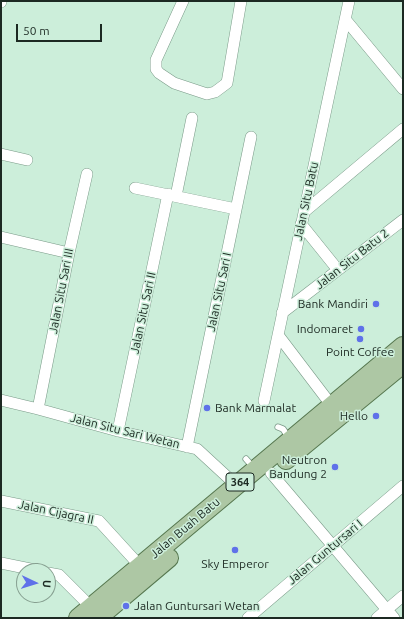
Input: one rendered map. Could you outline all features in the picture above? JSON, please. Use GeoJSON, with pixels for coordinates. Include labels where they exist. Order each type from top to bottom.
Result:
{"type":"FeatureCollection","features":[{"type":"Feature","properties":{"kind":"main road","name":"Jalan Buah Batu"},"geometry":{"type":"LineString","coordinates":[[89,614],[257,467],[284,434],[332,406],[403,346]]}},
{"type":"Feature","properties":{"kind":"main road","name":"Jalan Buah Batu"},"geometry":{"type":"LineString","coordinates":[[89,614],[140,566],[257,467],[403,364]]}},
{"type":"Feature","properties":{"kind":"street"},"geometry":{"type":"LineString","coordinates":[[183,1],[156,60],[156,69],[159,73],[174,83],[207,94],[215,92],[227,83],[240,1]]}},
{"type":"Feature","properties":{"kind":"street","name":"Jalan Situ Batu"},"geometry":{"type":"LineString","coordinates":[[264,401],[349,1]]}},
{"type":"Feature","properties":{"kind":"street"},"geometry":{"type":"LineString","coordinates":[[345,19],[403,89]]}},
{"type":"Feature","properties":{"kind":"street","name":"Jalan Situ Sari II"},"geometry":{"type":"LineString","coordinates":[[118,431],[172,195],[192,118]]}},
{"type":"Feature","properties":{"kind":"street"},"geometry":{"type":"LineString","coordinates":[[304,212],[403,129]]}},
{"type":"Feature","properties":{"kind":"street","name":"Jalan Situ Sari I"},"geometry":{"type":"LineString","coordinates":[[187,447],[251,137]]}},
{"type":"Feature","properties":{"kind":"street"},"geometry":{"type":"LineString","coordinates":[[1,154],[27,160]]}},
{"type":"Feature","properties":{"kind":"street","name":"Jalan Situ Sari III"},"geometry":{"type":"LineString","coordinates":[[38,409],[69,253],[87,174]]}},
{"type":"Feature","properties":{"kind":"street"},"geometry":{"type":"LineString","coordinates":[[135,188],[236,209]]}},
{"type":"Feature","properties":{"kind":"street","name":"Jalan Situ Batu 2"},"geometry":{"type":"LineString","coordinates":[[282,313],[403,220]]}},
{"type":"Feature","properties":{"kind":"street"},"geometry":{"type":"LineString","coordinates":[[301,224],[338,270]]}},
{"type":"Feature","properties":{"kind":"street"},"geometry":{"type":"LineString","coordinates":[[1,237],[69,253]]}},
{"type":"Feature","properties":{"kind":"street"},"geometry":{"type":"LineString","coordinates":[[278,335],[332,406]]}},
{"type":"Feature","properties":{"kind":"street","name":"Jalan Situ Sari Wetan"},"geometry":{"type":"LineString","coordinates":[[1,400],[118,431],[198,449],[236,485]]}},
{"type":"Feature","properties":{"kind":"street"},"geometry":{"type":"LineString","coordinates":[[257,467],[333,544],[390,614]]}},
{"type":"Feature","properties":{"kind":"street","name":"Jalan Guntursari I"},"geometry":{"type":"LineString","coordinates":[[248,618],[333,544],[403,486]]}},
{"type":"Feature","properties":{"kind":"street","name":"Jalan Cijagra II"},"geometry":{"type":"LineString","coordinates":[[1,501],[99,521],[140,566]]}},
{"type":"Feature","properties":{"kind":"street"},"geometry":{"type":"LineString","coordinates":[[1,563],[16,566]]}},
{"type":"Feature","properties":{"kind":"street"},"geometry":{"type":"LineString","coordinates":[[56,574],[59,575],[89,614]]}},
{"type":"Feature","properties":{"kind":"street"},"geometry":{"type":"LineString","coordinates":[[377,618],[390,614],[403,596]]}},
{"type":"Feature","properties":{"kind":"place","name":"Bank Mandiri"},"geometry":{"type":"Point","coordinates":[376,304]}},
{"type":"Feature","properties":{"kind":"place","name":"Indomaret"},"geometry":{"type":"Point","coordinates":[361,329]}},
{"type":"Feature","properties":{"kind":"place","name":"Point Coffee"},"geometry":{"type":"Point","coordinates":[360,339]}},
{"type":"Feature","properties":{"kind":"place","name":"Bank Marmalat"},"geometry":{"type":"Point","coordinates":[207,408]}},
{"type":"Feature","properties":{"kind":"place","name":"Hello"},"geometry":{"type":"Point","coordinates":[376,416]}},
{"type":"Feature","properties":{"kind":"place","name":"Neutron Bandung 2"},"geometry":{"type":"Point","coordinates":[335,467]}},
{"type":"Feature","properties":{"kind":"place","name":"Sky Emperor"},"geometry":{"type":"Point","coordinates":[235,550]}},
{"type":"Feature","properties":{"kind":"place","name":"Jalan Guntursari Wetan"},"geometry":{"type":"Point","coordinates":[126,606]}}]}
